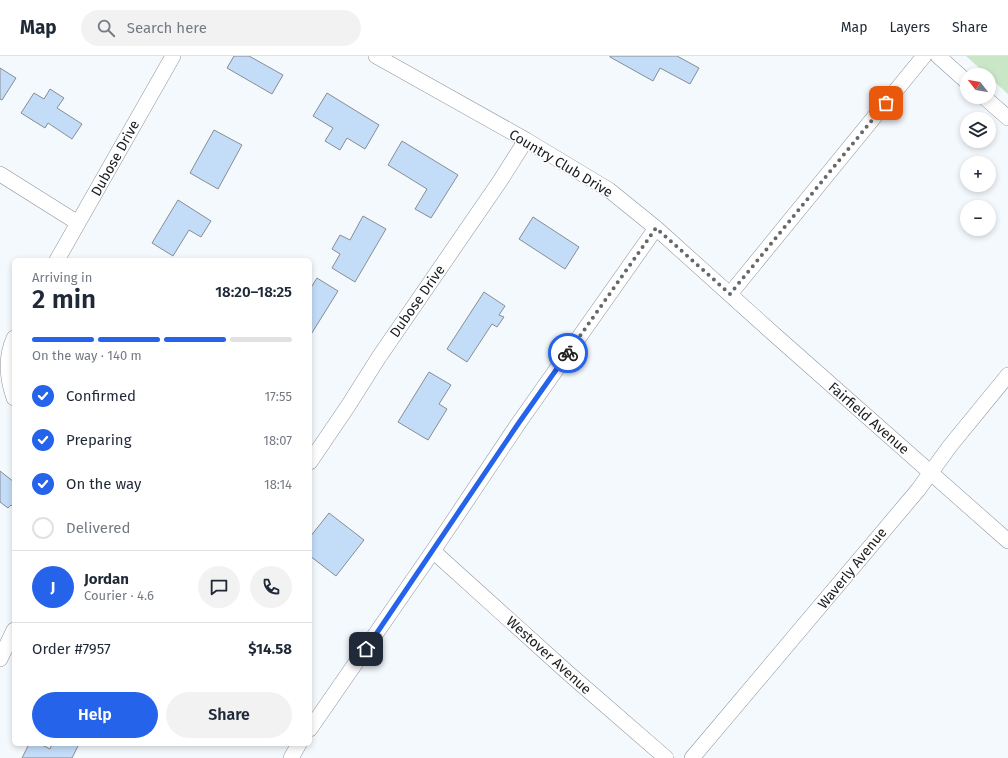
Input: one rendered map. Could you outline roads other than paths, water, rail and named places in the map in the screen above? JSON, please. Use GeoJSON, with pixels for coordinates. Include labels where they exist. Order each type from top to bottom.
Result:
{"type":"FeatureCollection","features":[{"type":"Feature","properties":{"kind":"street","name":"Dubose Drive"},"geometry":{"type":"LineString","coordinates":[[58,258],[172,56]]}},
{"type":"Feature","properties":{"kind":"street","name":"Country Club Drive"},"geometry":{"type":"LineString","coordinates":[[376,56],[526,140],[609,190],[656,228],[730,294]]}},
{"type":"Feature","properties":{"kind":"street"},"geometry":{"type":"LineString","coordinates":[[730,294],[924,56]]}},
{"type":"Feature","properties":{"kind":"street"},"geometry":{"type":"LineString","coordinates":[[938,56],[960,76]]}},
{"type":"Feature","properties":{"kind":"street"},"geometry":{"type":"LineString","coordinates":[[992,104],[1008,118]]}},
{"type":"Feature","properties":{"kind":"street","name":"Dubose Drive"},"geometry":{"type":"LineString","coordinates":[[312,459],[379,357],[500,181],[526,140]]}},
{"type":"Feature","properties":{"kind":"street"},"geometry":{"type":"LineString","coordinates":[[0,174],[78,223]]}},
{"type":"Feature","properties":{"kind":"street"},"geometry":{"type":"LineString","coordinates":[[312,726],[433,551],[518,424],[656,228]]}},
{"type":"Feature","properties":{"kind":"street","name":"Fairfield Avenue"},"geometry":{"type":"LineString","coordinates":[[730,294],[1008,541]]}},
{"type":"Feature","properties":{"kind":"street"},"geometry":{"type":"LineString","coordinates":[[12,342],[7,365],[9,384],[12,392]]}},
{"type":"Feature","properties":{"kind":"street","name":"Waverly Avenue"},"geometry":{"type":"LineString","coordinates":[[692,758],[931,472],[1008,375]]}},
{"type":"Feature","properties":{"kind":"street","name":"Westover Avenue"},"geometry":{"type":"LineString","coordinates":[[433,551],[567,672],[666,758]]}},
{"type":"Feature","properties":{"kind":"street"},"geometry":{"type":"LineString","coordinates":[[0,659],[12,634]]}},
{"type":"Feature","properties":{"kind":"street"},"geometry":{"type":"LineString","coordinates":[[291,758],[299,746]]}}]}
